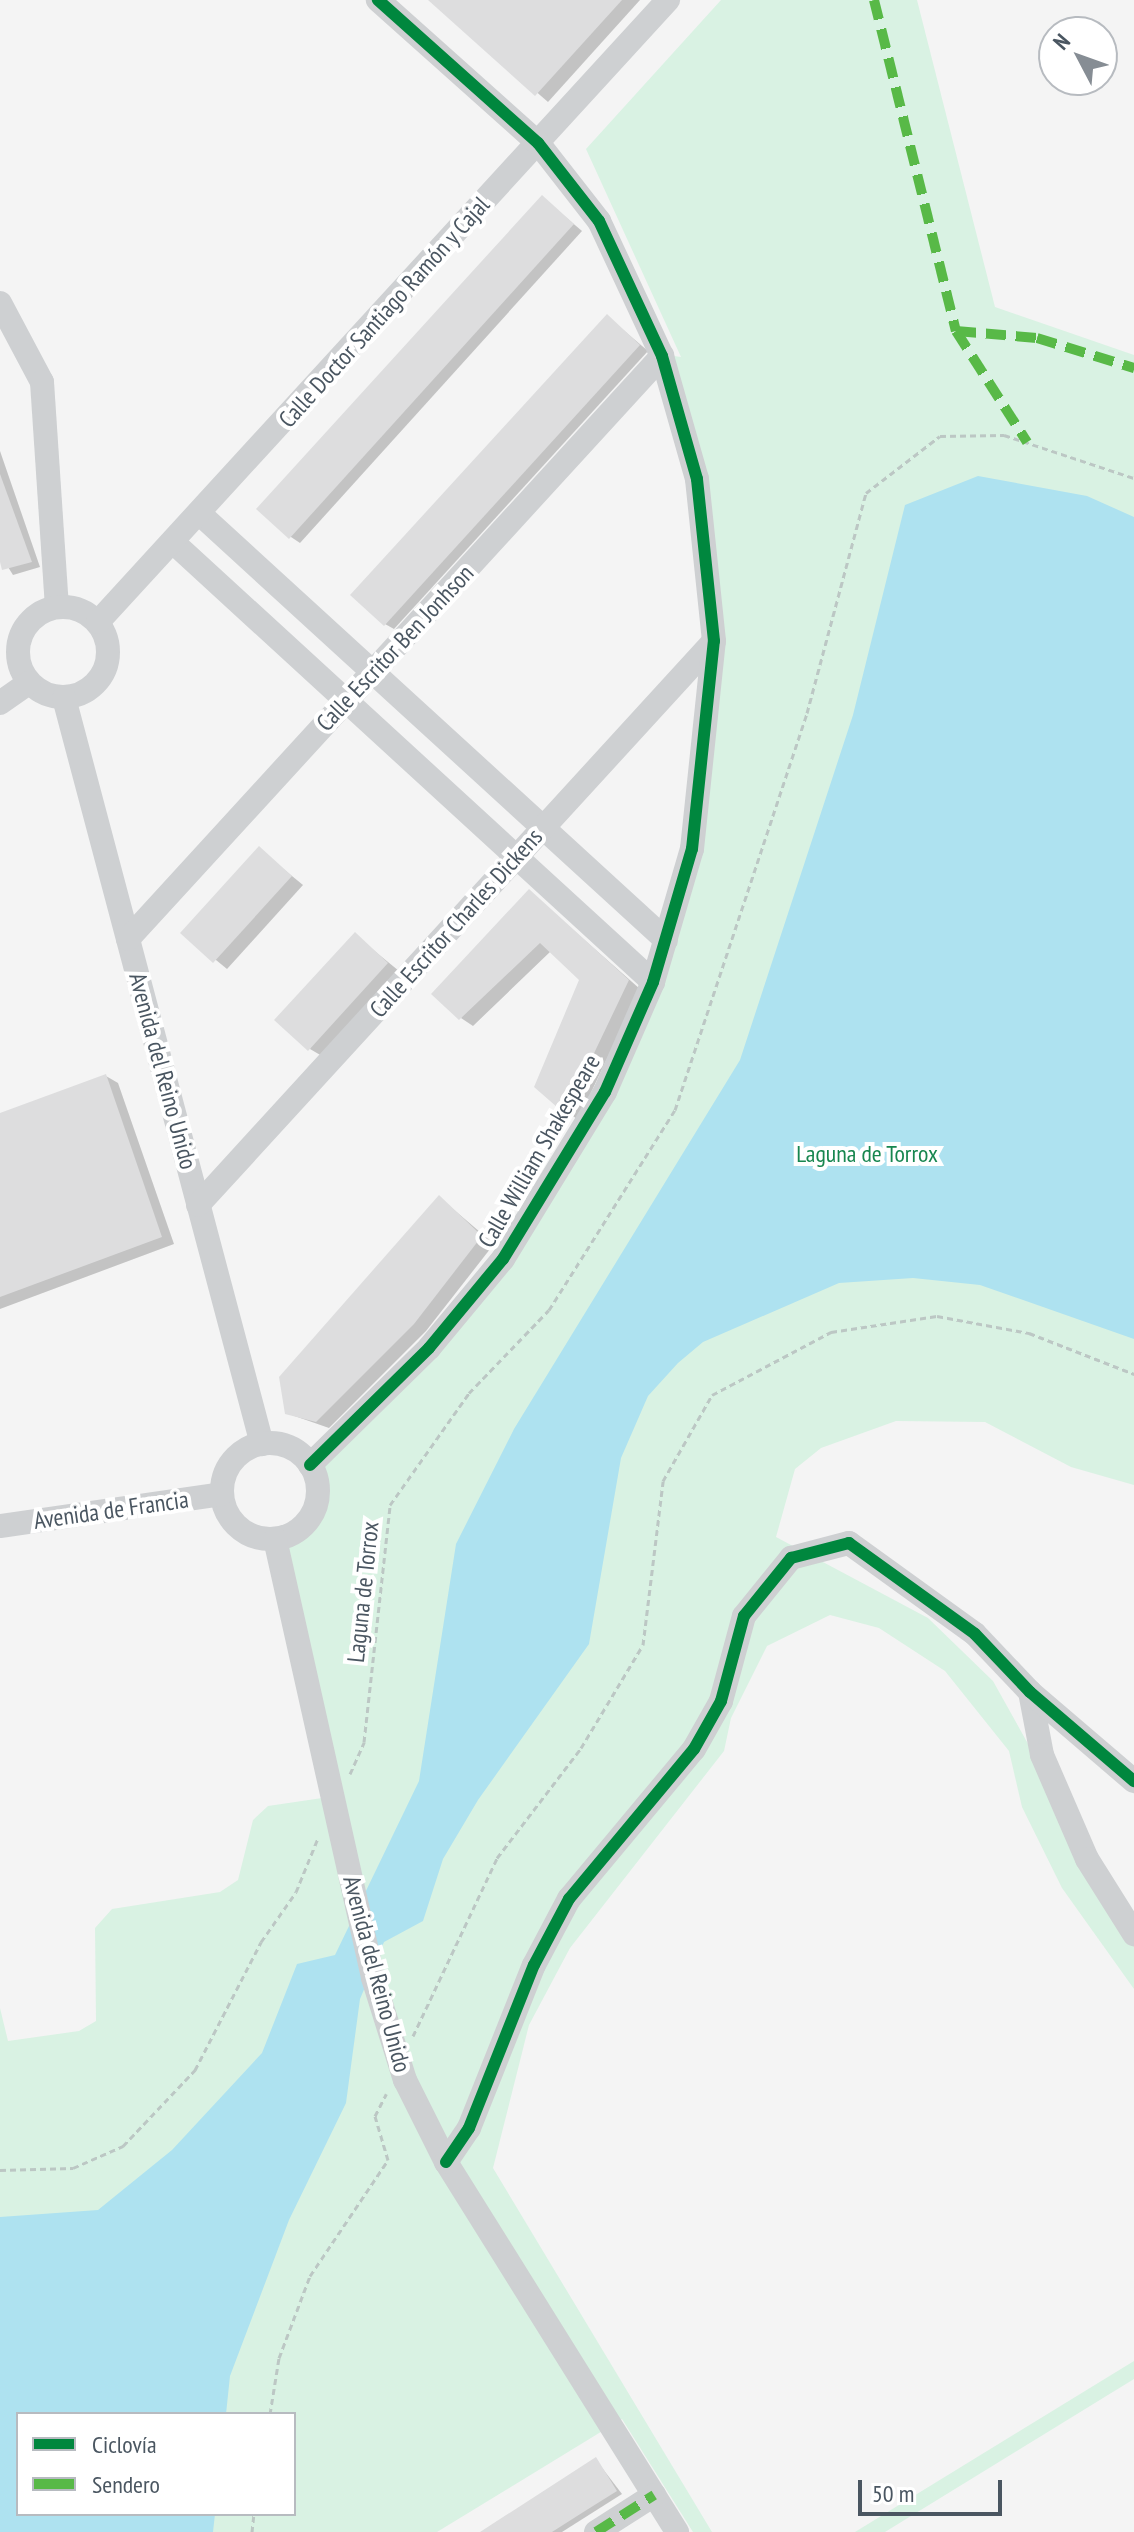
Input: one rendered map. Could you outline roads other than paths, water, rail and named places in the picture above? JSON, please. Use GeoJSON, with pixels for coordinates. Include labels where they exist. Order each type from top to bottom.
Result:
{"type":"FeatureCollection","features":[{"type":"Feature","properties":{"kind":"street","name":"Calle William Shakespeare"},"geometry":{"type":"LineString","coordinates":[[310,1465],[429,1348],[503,1259],[605,1092],[653,982],[692,849],[714,641],[697,479],[662,356],[599,221],[538,143],[378,0]]}},
{"type":"Feature","properties":{"kind":"street","name":"Calle Doctor Santiago Ramón y Cajal"},"geometry":{"type":"LineString","coordinates":[[98,622],[201,515],[668,0]]}},
{"type":"Feature","properties":{"kind":"street"},"geometry":{"type":"LineString","coordinates":[[0,303],[42,382],[57,607]]}},
{"type":"Feature","properties":{"kind":"street","name":"Calle Escritor Ben Jonhson"},"geometry":{"type":"LineString","coordinates":[[128,939],[662,356]]}},
{"type":"Feature","properties":{"kind":"street"},"geometry":{"type":"LineString","coordinates":[[201,515],[666,940]]}},
{"type":"Feature","properties":{"kind":"street"},"geometry":{"type":"LineString","coordinates":[[174,543],[653,982]]}},
{"type":"Feature","properties":{"kind":"street"},"geometry":{"type":"LineString","coordinates":[[57,607],[98,622],[107,664],[91,688],[64,698],[29,683],[17,658],[23,630],[57,607]]}},
{"type":"Feature","properties":{"kind":"street","name":"Calle Escritor Charles Dickens"},"geometry":{"type":"LineString","coordinates":[[198,1205],[714,641]]}},
{"type":"Feature","properties":{"kind":"street"},"geometry":{"type":"LineString","coordinates":[[0,703],[29,683]]}},
{"type":"Feature","properties":{"kind":"street","name":"Avenida del Reino Unido"},"geometry":{"type":"LineString","coordinates":[[64,698],[262,1444]]}},
{"type":"Feature","properties":{"kind":"street"},"geometry":{"type":"LineString","coordinates":[[262,1444],[289,1447],[310,1465],[313,1512],[297,1530],[275,1539],[233,1523],[222,1494],[237,1456],[262,1444]]}},
{"type":"Feature","properties":{"kind":"street","name":"Avenida de Francia"},"geometry":{"type":"LineString","coordinates":[[0,1526],[222,1494]]}},
{"type":"Feature","properties":{"kind":"street","name":"Avenida del Reino Unido"},"geometry":{"type":"LineString","coordinates":[[275,1539],[335,1806],[400,2064],[446,2162],[677,2532]]}},
{"type":"Feature","properties":{"kind":"street"},"geometry":{"type":"LineString","coordinates":[[446,2162],[469,2128],[534,1965],[569,1899],[694,1749],[721,1701],[744,1616],[791,1558],[849,1543],[975,1634],[1030,1692],[1134,1781]]}},
{"type":"Feature","properties":{"kind":"street"},"geometry":{"type":"LineString","coordinates":[[1030,1692],[1042,1755],[1087,1859],[1134,1934]]}},
{"type":"Feature","properties":{"kind":"street"},"geometry":{"type":"LineString","coordinates":[[596,2532],[654,2495]]}},
{"type":"Feature","properties":{"kind":"water","name":"Laguna de Torrox"},"geometry":{"type":"Polygon","coordinates":[[[978,476],[1087,496],[1134,517],[1134,1339],[980,1285],[913,1278],[839,1283],[703,1342],[678,1363],[648,1396],[621,1458],[589,1644],[478,1800],[443,1859],[423,1921],[384,1942],[360,1999],[346,2103],[289,2220],[230,2376],[226,2412],[16,2412],[16,2516],[215,2516],[213,2532],[0,2532],[0,2217],[98,2210],[172,2150],[262,2053],[297,1964],[335,1955],[419,1781],[456,1544],[514,1429],[740,1060],[853,715],[905,505],[978,476]]]}}]}
